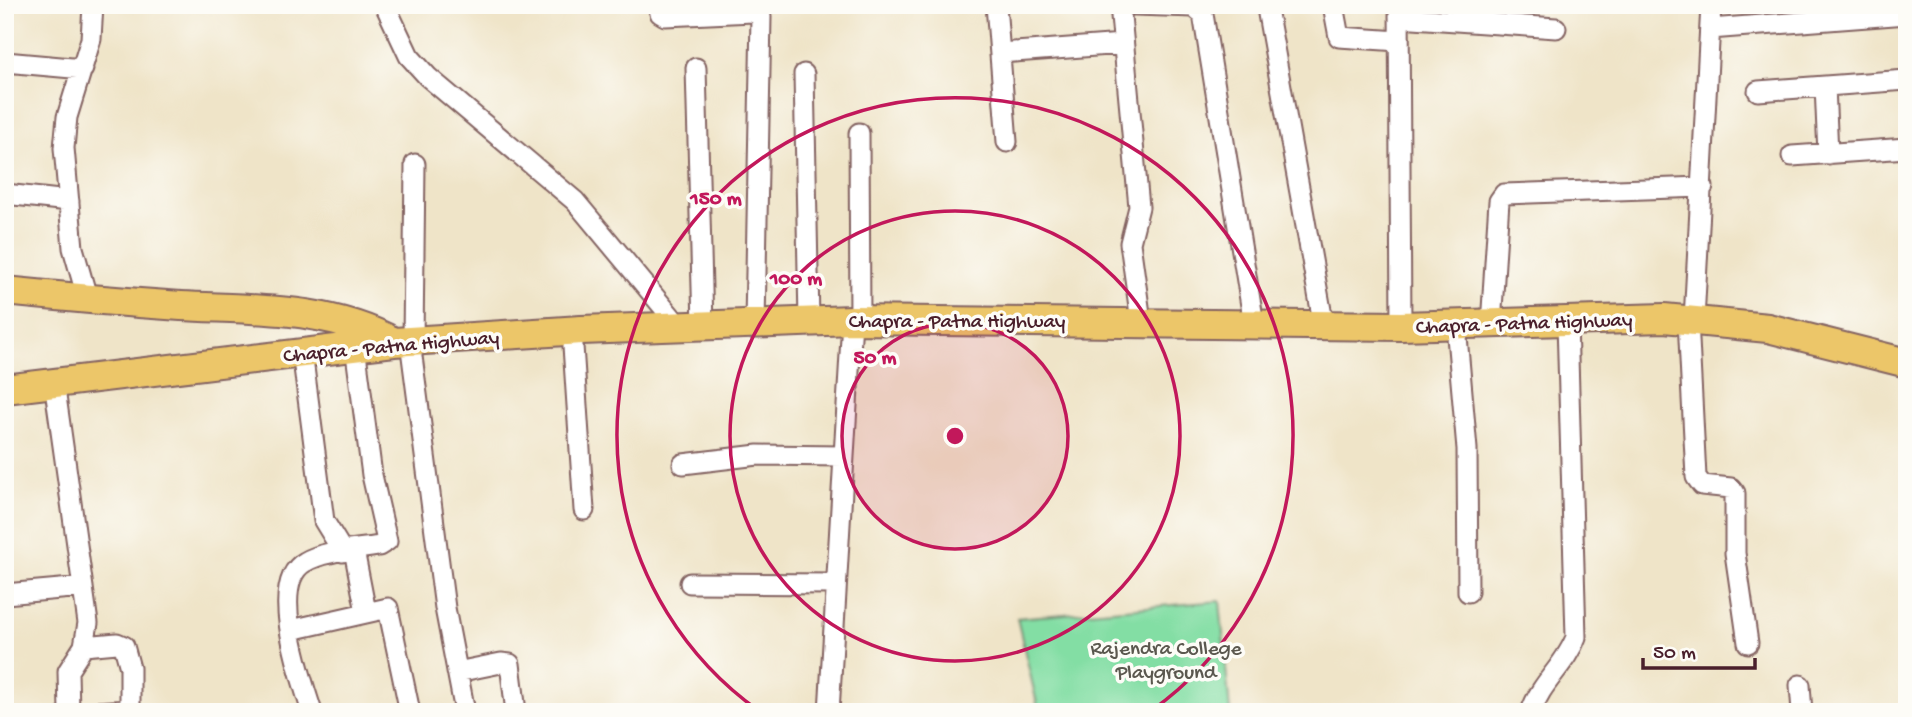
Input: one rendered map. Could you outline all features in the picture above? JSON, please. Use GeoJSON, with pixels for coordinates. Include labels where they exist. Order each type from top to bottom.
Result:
{"type":"FeatureCollection","features":[{"type":"Feature","properties":{"kind":"highway"},"geometry":{"type":"LineString","coordinates":[[5,291],[182,306],[321,314],[405,341]]}},
{"type":"Feature","properties":{"kind":"highway","name":"Chapra - Patna Highway"},"geometry":{"type":"LineString","coordinates":[[5,389],[405,341],[572,331],[856,320],[1141,321],[1324,327],[1691,320],[1768,328],[1907,363]]}},
{"type":"Feature","properties":{"kind":"street"},"geometry":{"type":"LineString","coordinates":[[85,289],[73,248],[66,129],[91,39],[93,5]]}},
{"type":"Feature","properties":{"kind":"street"},"geometry":{"type":"LineString","coordinates":[[384,5],[402,45],[428,77],[575,201],[691,326]]}},
{"type":"Feature","properties":{"kind":"street"},"geometry":{"type":"LineString","coordinates":[[658,5],[660,13],[665,16],[753,12],[761,17],[755,323]]}},
{"type":"Feature","properties":{"kind":"street"},"geometry":{"type":"LineString","coordinates":[[996,5],[1007,142]]}},
{"type":"Feature","properties":{"kind":"street"},"geometry":{"type":"LineString","coordinates":[[1120,5],[1139,207],[1130,243],[1141,321]]}},
{"type":"Feature","properties":{"kind":"street"},"geometry":{"type":"LineString","coordinates":[[1135,5],[1194,7],[1203,14],[1254,324]]}},
{"type":"Feature","properties":{"kind":"street"},"geometry":{"type":"LineString","coordinates":[[1333,5],[1339,37],[1399,41]]}},
{"type":"Feature","properties":{"kind":"street"},"geometry":{"type":"LineString","coordinates":[[1711,5],[1703,187],[1691,320],[1696,477],[1702,485],[1731,488],[1735,493],[1735,553],[1748,643]]}},
{"type":"Feature","properties":{"kind":"street"},"geometry":{"type":"LineString","coordinates":[[1401,326],[1399,11],[1556,28]]}},
{"type":"Feature","properties":{"kind":"street"},"geometry":{"type":"LineString","coordinates":[[1710,29],[1852,12],[1907,14]]}},
{"type":"Feature","properties":{"kind":"street"},"geometry":{"type":"LineString","coordinates":[[1268,14],[1324,327]]}},
{"type":"Feature","properties":{"kind":"street"},"geometry":{"type":"LineString","coordinates":[[1000,53],[1123,44]]}},
{"type":"Feature","properties":{"kind":"street"},"geometry":{"type":"LineString","coordinates":[[5,62],[83,69]]}},
{"type":"Feature","properties":{"kind":"street"},"geometry":{"type":"LineString","coordinates":[[691,326],[696,68]]}},
{"type":"Feature","properties":{"kind":"street"},"geometry":{"type":"LineString","coordinates":[[804,74],[809,321]]}},
{"type":"Feature","properties":{"kind":"street"},"geometry":{"type":"LineString","coordinates":[[1758,91],[1907,80]]}},
{"type":"Feature","properties":{"kind":"street"},"geometry":{"type":"LineString","coordinates":[[1825,86],[1828,153]]}},
{"type":"Feature","properties":{"kind":"street"},"geometry":{"type":"LineString","coordinates":[[829,712],[844,456],[856,320],[859,133]]}},
{"type":"Feature","properties":{"kind":"street"},"geometry":{"type":"LineString","coordinates":[[1792,156],[1907,148]]}},
{"type":"Feature","properties":{"kind":"street"},"geometry":{"type":"LineString","coordinates":[[415,164],[405,341],[444,608],[464,712]]}},
{"type":"Feature","properties":{"kind":"street"},"geometry":{"type":"LineString","coordinates":[[1491,325],[1499,201],[1504,194],[1703,187]]}},
{"type":"Feature","properties":{"kind":"street"},"geometry":{"type":"LineString","coordinates":[[5,194],[69,201]]}},
{"type":"Feature","properties":{"kind":"street"},"geometry":{"type":"LineString","coordinates":[[5,279],[181,298],[247,309]]}},
{"type":"Feature","properties":{"kind":"street"},"geometry":{"type":"LineString","coordinates":[[5,305],[181,316],[247,309]]}},
{"type":"Feature","properties":{"kind":"street"},"geometry":{"type":"LineString","coordinates":[[1531,712],[1543,686],[1568,654],[1576,637],[1567,321]]}},
{"type":"Feature","properties":{"kind":"street"},"geometry":{"type":"LineString","coordinates":[[1456,326],[1467,449],[1468,593]]}},
{"type":"Feature","properties":{"kind":"street"},"geometry":{"type":"LineString","coordinates":[[572,331],[584,510]]}},
{"type":"Feature","properties":{"kind":"street"},"geometry":{"type":"LineString","coordinates":[[312,712],[291,630],[287,596],[293,574],[306,561],[387,541],[373,475],[355,346]]}},
{"type":"Feature","properties":{"kind":"street"},"geometry":{"type":"LineString","coordinates":[[302,352],[324,521],[349,551],[366,612]]}},
{"type":"Feature","properties":{"kind":"street"},"geometry":{"type":"LineString","coordinates":[[54,382],[88,623],[84,646],[68,671],[69,712]]}},
{"type":"Feature","properties":{"kind":"street"},"geometry":{"type":"LineString","coordinates":[[683,464],[758,455],[844,456]]}},
{"type":"Feature","properties":{"kind":"street"},"geometry":{"type":"LineString","coordinates":[[690,583],[836,584]]}},
{"type":"Feature","properties":{"kind":"street"},"geometry":{"type":"LineString","coordinates":[[5,594],[83,587]]}},
{"type":"Feature","properties":{"kind":"street"},"geometry":{"type":"LineString","coordinates":[[291,630],[386,607],[390,611],[397,661],[410,712]]}},
{"type":"Feature","properties":{"kind":"street"},"geometry":{"type":"LineString","coordinates":[[84,646],[117,643],[124,646],[130,668],[130,711],[94,712]]}},
{"type":"Feature","properties":{"kind":"street"},"geometry":{"type":"LineString","coordinates":[[457,672],[500,663],[510,664],[516,712]]}},
{"type":"Feature","properties":{"kind":"street"},"geometry":{"type":"LineString","coordinates":[[1800,685],[1802,712]]}},
{"type":"Feature","properties":{"kind":"green space","name":"Rajendra College Playground"},"geometry":{"type":"Polygon","coordinates":[[[1220,601],[1230,712],[1039,712],[1017,618],[1220,601]]]}}]}
